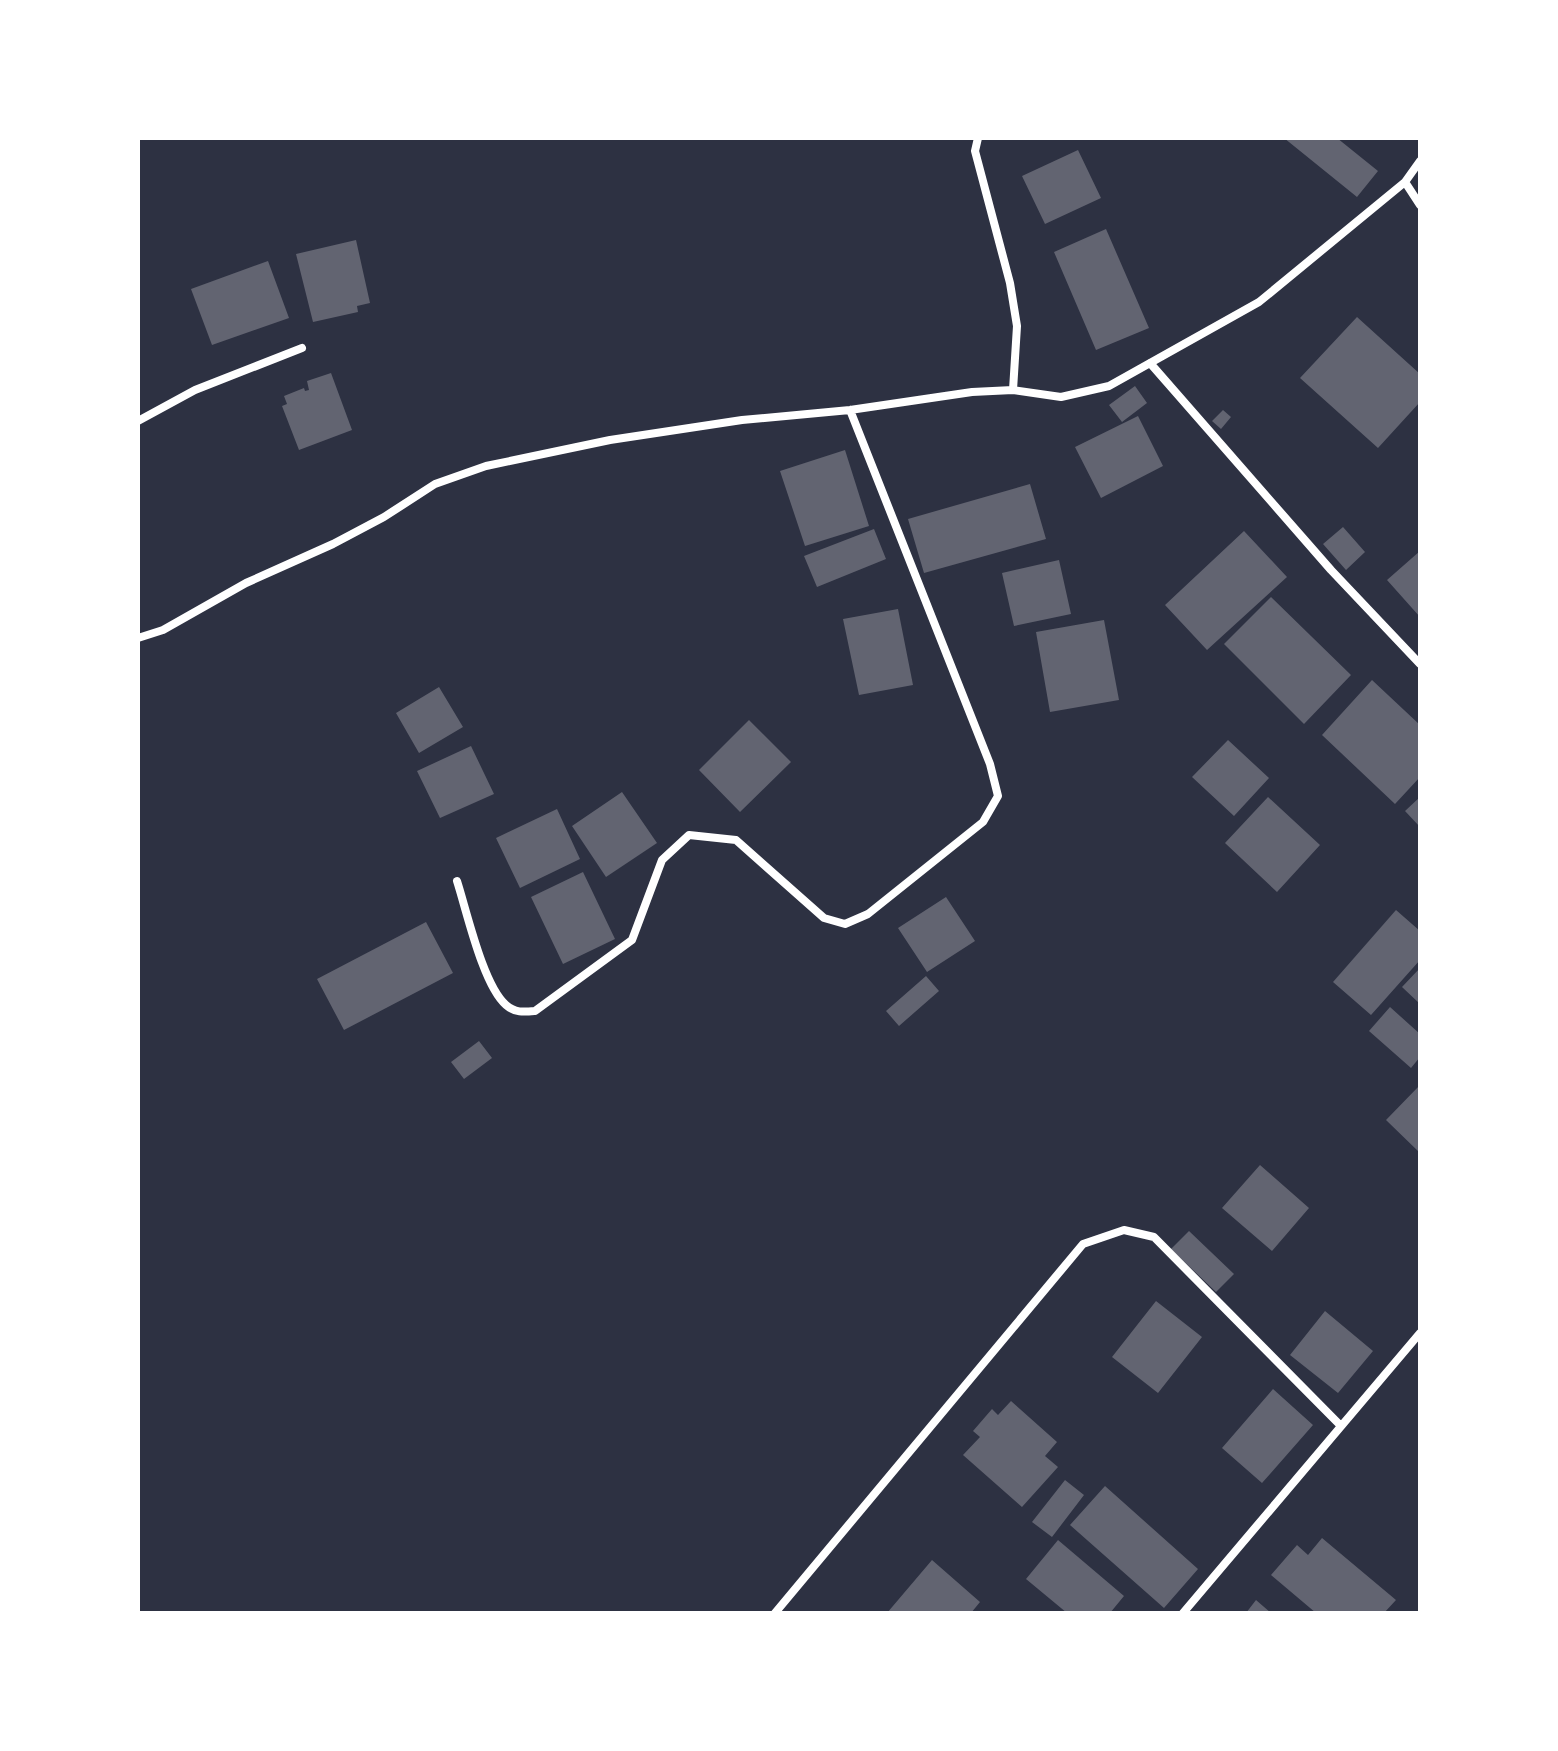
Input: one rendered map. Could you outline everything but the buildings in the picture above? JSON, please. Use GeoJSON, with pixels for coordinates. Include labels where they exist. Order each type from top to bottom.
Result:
{"type":"FeatureCollection","features":[{"type":"Feature","properties":{"kind":"street"},"geometry":{"type":"LineString","coordinates":[[978,138],[975,151],[1010,283],[1017,326],[1013,390]]}},
{"type":"Feature","properties":{"kind":"street"},"geometry":{"type":"LineString","coordinates":[[138,638],[163,630],[246,583],[333,544],[384,517],[435,484],[486,466],[610,440],[742,420],[850,410],[972,392],[1013,390],[1061,397],[1109,386],[1259,302],[1405,182],[1420,161]]}},
{"type":"Feature","properties":{"kind":"street"},"geometry":{"type":"LineString","coordinates":[[1405,182],[1420,205]]}},
{"type":"Feature","properties":{"kind":"street"},"geometry":{"type":"LineString","coordinates":[[138,421],[195,390],[302,348]]}},
{"type":"Feature","properties":{"kind":"street"},"geometry":{"type":"LineString","coordinates":[[1150,363],[1331,570],[1420,664]]}},
{"type":"Feature","properties":{"kind":"street"},"geometry":{"type":"LineString","coordinates":[[457,881],[492,988],[506,1005],[520,1013],[535,1011],[632,940],[662,860],[689,835],[736,840],[824,918],[845,924],[868,914],[983,822],[998,796],[990,764],[850,410]]}},
{"type":"Feature","properties":{"kind":"street"},"geometry":{"type":"LineString","coordinates":[[775,1613],[1083,1244],[1124,1230],[1154,1237],[1341,1426]]}},
{"type":"Feature","properties":{"kind":"street"},"geometry":{"type":"LineString","coordinates":[[1183,1613],[1420,1333]]}}]}
